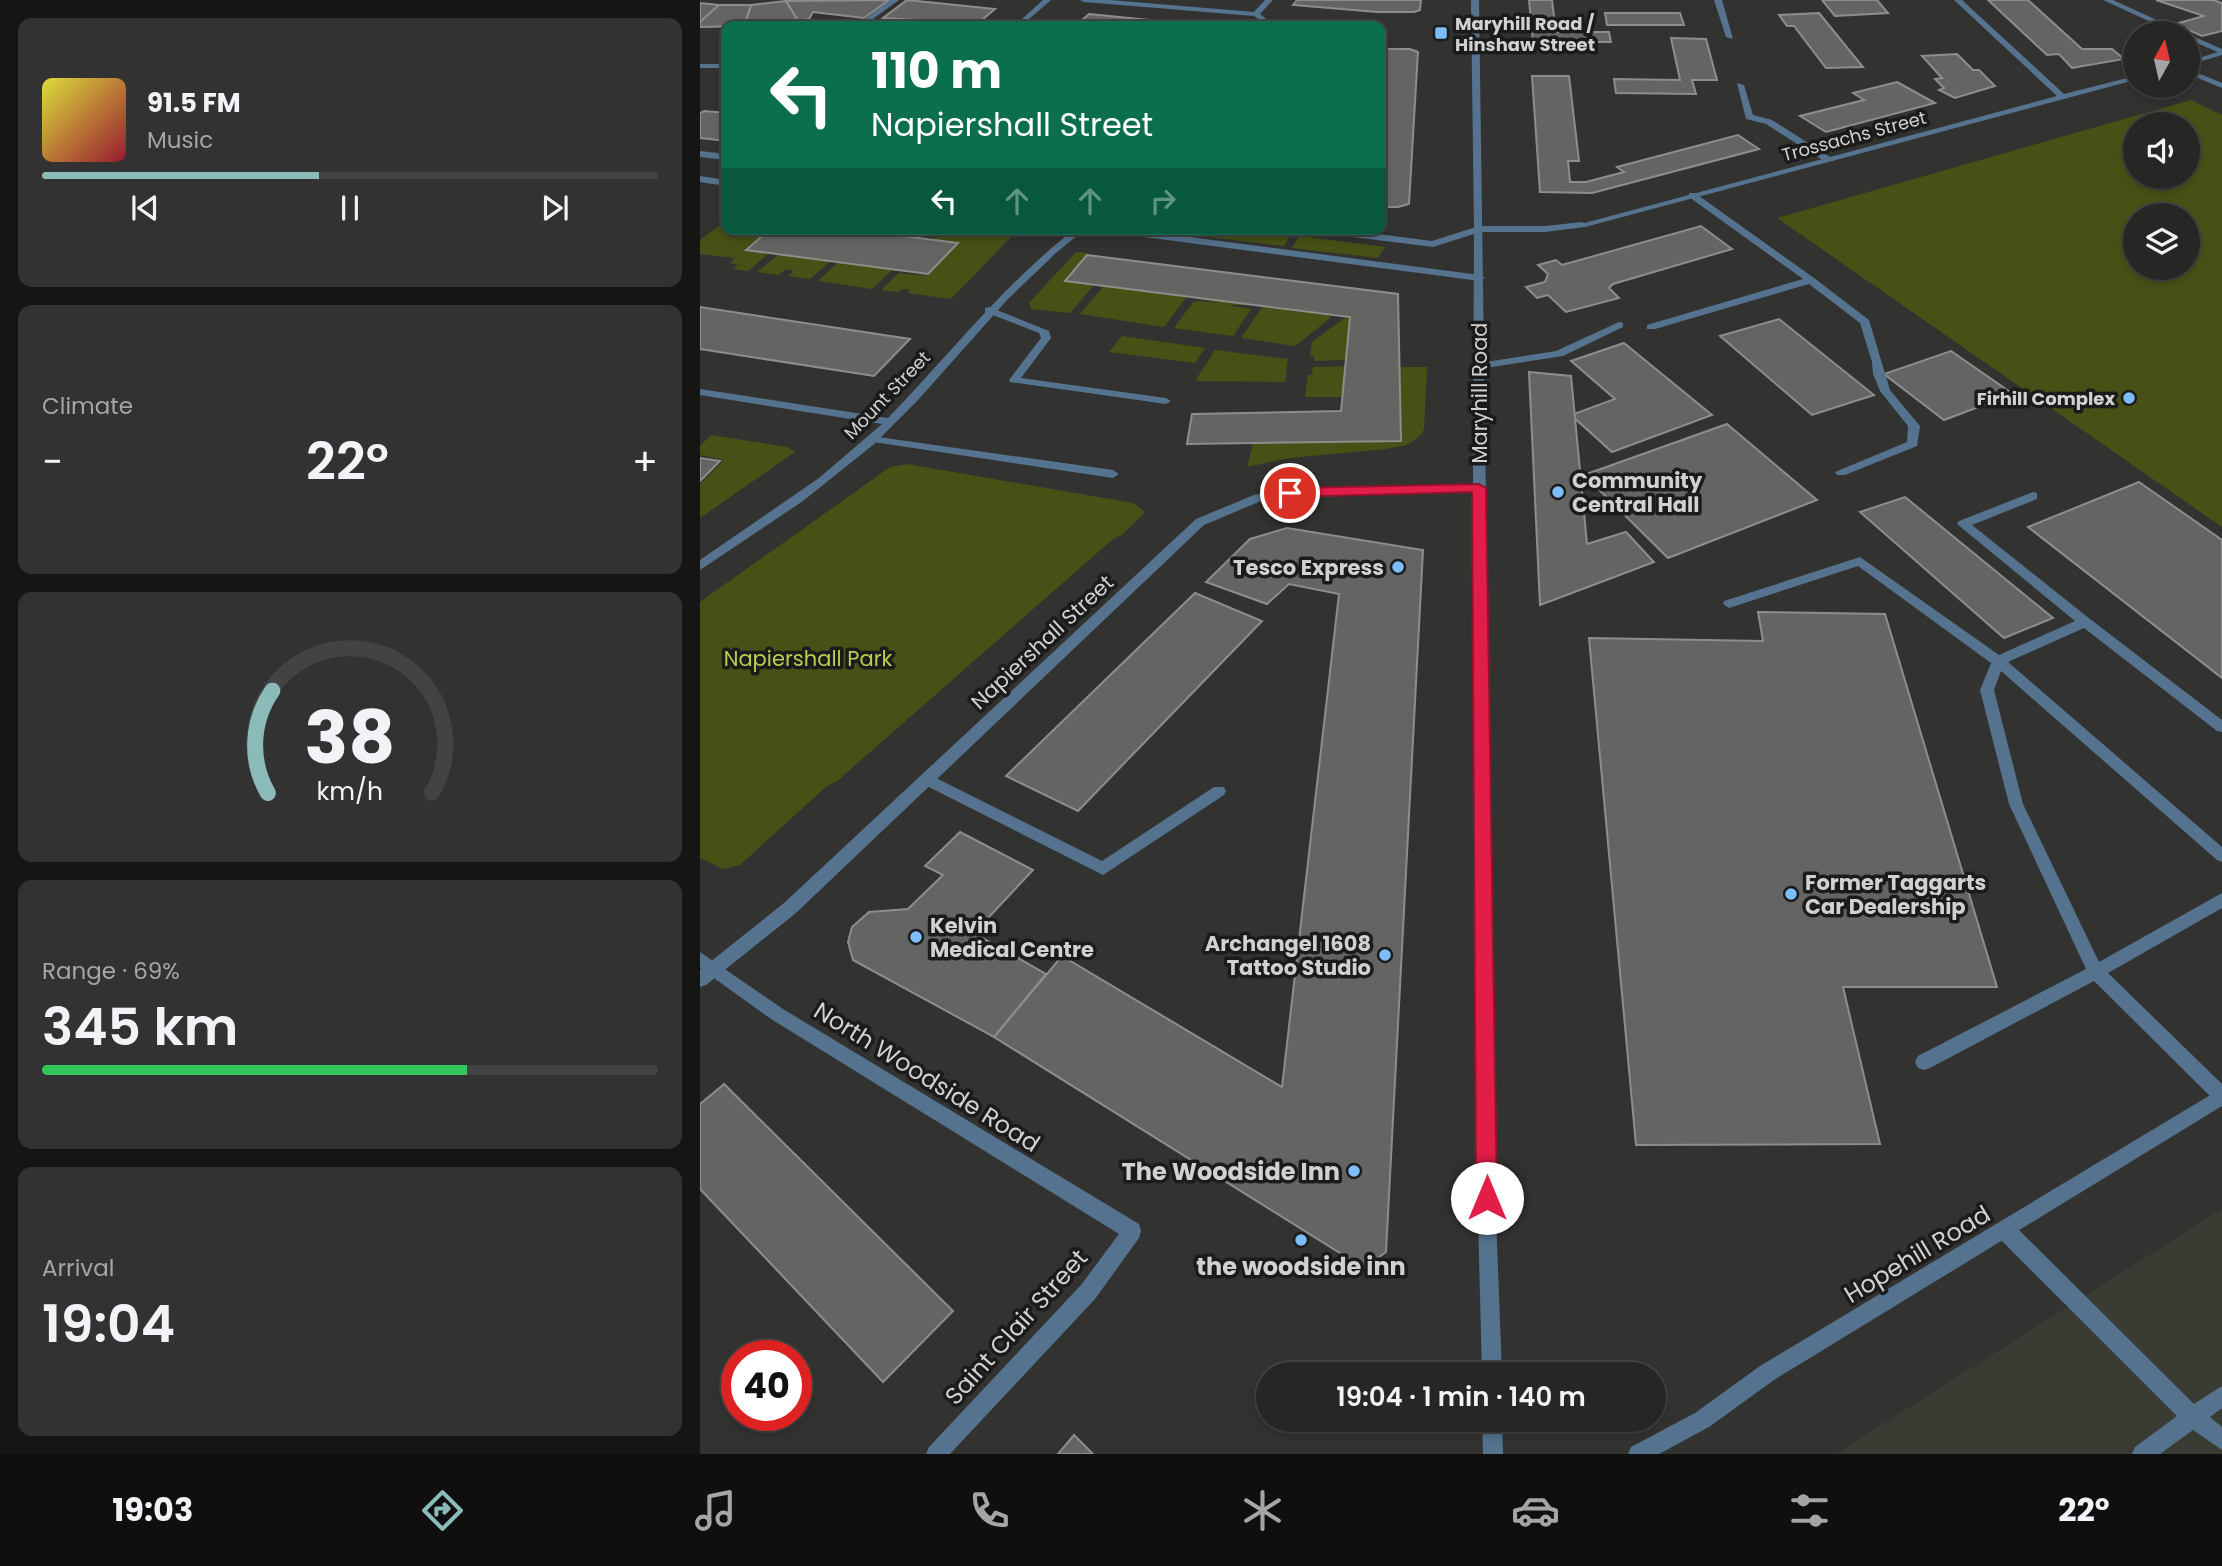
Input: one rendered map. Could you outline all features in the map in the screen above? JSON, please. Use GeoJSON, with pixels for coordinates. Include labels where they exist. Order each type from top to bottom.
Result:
{"type":"FeatureCollection","features":[{"type":"Feature","properties":{"kind":"street"},"geometry":{"type":"LineString","coordinates":[[866,21],[895,0]]}},
{"type":"Feature","properties":{"kind":"street"},"geometry":{"type":"LineString","coordinates":[[1023,21],[1047,0]]}},
{"type":"Feature","properties":{"kind":"street"},"geometry":{"type":"LineString","coordinates":[[1084,0],[1256,14],[1264,21]]}},
{"type":"Feature","properties":{"kind":"street"},"geometry":{"type":"LineString","coordinates":[[1256,14],[1269,0]]}},
{"type":"Feature","properties":{"kind":"street","name":"Maryhill Road"},"geometry":{"type":"LineString","coordinates":[[1475,0],[1480,278],[1479,488],[1487,1217],[1492,1362]]}},
{"type":"Feature","properties":{"kind":"street"},"geometry":{"type":"LineString","coordinates":[[1718,0],[1730,37]]}},
{"type":"Feature","properties":{"kind":"street"},"geometry":{"type":"LineString","coordinates":[[1958,0],[2062,97]]}},
{"type":"Feature","properties":{"kind":"street"},"geometry":{"type":"LineString","coordinates":[[2107,0],[2154,21]]}},
{"type":"Feature","properties":{"kind":"street"},"geometry":{"type":"LineString","coordinates":[[2200,42],[2222,52]]}},
{"type":"Feature","properties":{"kind":"street"},"geometry":{"type":"LineString","coordinates":[[2200,59],[2222,52]]}},
{"type":"Feature","properties":{"kind":"street"},"geometry":{"type":"LineString","coordinates":[[700,66],[721,66]]}},
{"type":"Feature","properties":{"kind":"street"},"geometry":{"type":"LineString","coordinates":[[2200,76],[2222,86]]}},
{"type":"Feature","properties":{"kind":"street","name":"Trossachs Street"},"geometry":{"type":"LineString","coordinates":[[1361,235],[1433,244],[1479,229],[1545,229],[1582,225],[2123,81]]}},
{"type":"Feature","properties":{"kind":"street"},"geometry":{"type":"LineString","coordinates":[[1740,85],[1749,117],[1769,122],[1827,159]]}},
{"type":"Feature","properties":{"kind":"street"},"geometry":{"type":"LineString","coordinates":[[700,154],[721,157]]}},
{"type":"Feature","properties":{"kind":"street"},"geometry":{"type":"LineString","coordinates":[[700,179],[721,182]]}},
{"type":"Feature","properties":{"kind":"street"},"geometry":{"type":"LineString","coordinates":[[1692,195],[1865,322],[1885,391],[1914,426],[1913,444],[1841,472]]}},
{"type":"Feature","properties":{"kind":"street","name":"Mount Street"},"geometry":{"type":"LineString","coordinates":[[700,566],[828,477],[871,439],[890,422],[989,310],[1054,248],[1072,235]]}},
{"type":"Feature","properties":{"kind":"street"},"geometry":{"type":"LineString","coordinates":[[1151,235],[1480,278]]}},
{"type":"Feature","properties":{"kind":"street"},"geometry":{"type":"LineString","coordinates":[[1651,327],[1811,280]]}},
{"type":"Feature","properties":{"kind":"street"},"geometry":{"type":"LineString","coordinates":[[989,310],[1044,331],[1046,338],[1014,380],[1166,401]]}},
{"type":"Feature","properties":{"kind":"street"},"geometry":{"type":"LineString","coordinates":[[1479,366],[1559,354],[1619,325]]}},
{"type":"Feature","properties":{"kind":"street"},"geometry":{"type":"LineString","coordinates":[[700,392],[890,422]]}},
{"type":"Feature","properties":{"kind":"street"},"geometry":{"type":"LineString","coordinates":[[871,439],[1113,474]]}},
{"type":"Feature","properties":{"kind":"street","name":"Napiershall Street"},"geometry":{"type":"LineString","coordinates":[[705,969],[790,908],[1200,522],[1258,498],[1290,493],[1479,488]]}},
{"type":"Feature","properties":{"kind":"street"},"geometry":{"type":"LineString","coordinates":[[2033,496],[1963,523],[2085,622],[2222,727]]}},
{"type":"Feature","properties":{"kind":"street"},"geometry":{"type":"LineString","coordinates":[[1729,604],[1860,561],[1998,661],[2222,856]]}},
{"type":"Feature","properties":{"kind":"street"},"geometry":{"type":"LineString","coordinates":[[2085,622],[1998,661],[1987,690],[2015,804],[2096,972],[2222,1096]]}},
{"type":"Feature","properties":{"kind":"street"},"geometry":{"type":"LineString","coordinates":[[926,779],[1103,869],[1219,791]]}},
{"type":"Feature","properties":{"kind":"street"},"geometry":{"type":"LineString","coordinates":[[1924,1062],[2096,972],[2222,900]]}},
{"type":"Feature","properties":{"kind":"street","name":"North Woodside Road"},"geometry":{"type":"LineString","coordinates":[[705,969],[1132,1231]]}},
{"type":"Feature","properties":{"kind":"street","name":"Hopehill Road"},"geometry":{"type":"LineString","coordinates":[[1638,1454],[1702,1420],[1767,1373],[2222,1096]]}},
{"type":"Feature","properties":{"kind":"street"},"geometry":{"type":"LineString","coordinates":[[2005,1230],[2193,1417],[2222,1440]]}},
{"type":"Feature","properties":{"kind":"street","name":"Saint Clair Street"},"geometry":{"type":"LineString","coordinates":[[936,1454],[1088,1292],[1132,1231]]}},
{"type":"Feature","properties":{"kind":"street"},"geometry":{"type":"LineString","coordinates":[[2142,1454],[2222,1396]]}},
{"type":"Feature","properties":{"kind":"street"},"geometry":{"type":"LineString","coordinates":[[1492,1432],[1493,1454]]}},
{"type":"Feature","properties":{"kind":"shaded area"},"geometry":{"type":"Polygon","coordinates":[[[2222,1209],[2222,1454],[1836,1454],[2222,1209]]]}},
{"type":"Feature","properties":{"kind":"green space","name":"Firhill Complex"},"geometry":{"type":"Polygon","coordinates":[[[2191,100],[2222,115],[2222,527],[1777,218],[2123,119],[2123,189],[2200,189],[2200,112],[2149,112],[2191,100]]]}},
{"type":"Feature","properties":{"kind":"green space"},"geometry":{"type":"Polygon","coordinates":[[[721,225],[721,235],[762,235],[744,250],[768,254],[748,271],[733,269],[738,265],[730,263],[735,258],[700,254],[700,240],[721,225]]]}},
{"type":"Feature","properties":{"kind":"green space"},"geometry":{"type":"Polygon","coordinates":[[[938,235],[1011,237],[951,299],[908,293],[910,290],[881,290],[899,273],[926,276],[958,244],[933,240],[938,235]]]}},
{"type":"Feature","properties":{"kind":"green space"},"geometry":{"type":"Polygon","coordinates":[[[1191,235],[1291,235],[1284,246],[1191,235]]]}},
{"type":"Feature","properties":{"kind":"green space"},"geometry":{"type":"Polygon","coordinates":[[[1299,236],[1385,247],[1378,258],[1292,248],[1299,236]]]}},
{"type":"Feature","properties":{"kind":"green space"},"geometry":{"type":"Polygon","coordinates":[[[783,251],[834,258],[810,279],[788,276],[794,271],[786,269],[778,275],[757,272],[783,251]]]}},
{"type":"Feature","properties":{"kind":"green space"},"geometry":{"type":"Polygon","coordinates":[[[1076,252],[1089,253],[1065,281],[1094,285],[1070,313],[1031,309],[1029,303],[1076,252]]]}},
{"type":"Feature","properties":{"kind":"green space"},"geometry":{"type":"Polygon","coordinates":[[[843,258],[896,266],[872,289],[818,281],[843,258]]]}},
{"type":"Feature","properties":{"kind":"green space"},"geometry":{"type":"Polygon","coordinates":[[[1108,281],[1188,295],[1164,327],[1080,314],[1108,281]]]}},
{"type":"Feature","properties":{"kind":"green space"},"geometry":{"type":"Polygon","coordinates":[[[1196,299],[1254,305],[1226,305],[1251,309],[1233,336],[1174,328],[1194,301],[1222,303],[1196,299]]]}},
{"type":"Feature","properties":{"kind":"green space"},"geometry":{"type":"Polygon","coordinates":[[[1263,306],[1333,311],[1329,319],[1295,346],[1241,338],[1263,306]]]}},
{"type":"Feature","properties":{"kind":"green space"},"geometry":{"type":"Polygon","coordinates":[[[1350,314],[1345,360],[1314,361],[1314,356],[1310,356],[1312,342],[1350,314]]]}},
{"type":"Feature","properties":{"kind":"green space"},"geometry":{"type":"Polygon","coordinates":[[[1122,336],[1205,348],[1195,363],[1109,352],[1122,336]]]}},
{"type":"Feature","properties":{"kind":"green space"},"geometry":{"type":"Polygon","coordinates":[[[1215,350],[1288,359],[1285,382],[1195,381],[1215,350]]]}},
{"type":"Feature","properties":{"kind":"green space"},"geometry":{"type":"Polygon","coordinates":[[[1345,366],[1343,397],[1305,397],[1308,375],[1312,375],[1313,367],[1345,366]]]}},
{"type":"Feature","properties":{"kind":"green space"},"geometry":{"type":"Polygon","coordinates":[[[1400,367],[1427,367],[1424,429],[1421,435],[1407,445],[1290,458],[1247,467],[1253,444],[1401,441],[1400,367]]]}},
{"type":"Feature","properties":{"kind":"green space"},"geometry":{"type":"Polygon","coordinates":[[[711,435],[787,447],[795,452],[700,518],[700,484],[724,460],[700,455],[700,446],[711,435]]]}},
{"type":"Feature","properties":{"kind":"green space","name":"Napiershall Park"},"geometry":{"type":"Polygon","coordinates":[[[907,464],[1133,503],[1145,512],[1122,535],[1113,539],[836,782],[828,785],[740,865],[723,869],[700,858],[700,602],[890,467],[907,464]]]}},
{"type":"Feature","properties":{"kind":"building"},"geometry":{"type":"Polygon","coordinates":[[[889,0],[864,18],[813,12],[809,19],[798,21],[786,1],[889,0]]]}},
{"type":"Feature","properties":{"kind":"building"},"geometry":{"type":"Polygon","coordinates":[[[907,0],[995,9],[981,21],[883,18],[907,0]]]}},
{"type":"Feature","properties":{"kind":"building"},"geometry":{"type":"Polygon","coordinates":[[[1297,0],[1421,0],[1420,10],[1414,12],[1377,12],[1293,5],[1297,0]]]}},
{"type":"Feature","properties":{"kind":"building"},"geometry":{"type":"Polygon","coordinates":[[[1529,0],[1552,0],[1556,32],[1609,32],[1611,42],[1533,42],[1529,0]]]}},
{"type":"Feature","properties":{"kind":"building"},"geometry":{"type":"Polygon","coordinates":[[[1822,0],[1877,0],[1888,13],[1835,16],[1822,0]]]}},
{"type":"Feature","properties":{"kind":"building"},"geometry":{"type":"Polygon","coordinates":[[[1988,0],[2028,0],[2082,49],[2112,49],[2123,59],[2072,68],[2059,54],[2047,55],[1988,0]]]}},
{"type":"Feature","properties":{"kind":"building"},"geometry":{"type":"Polygon","coordinates":[[[2156,0],[2213,0],[2222,3],[2222,31],[2202,36],[2200,21],[2186,21],[2204,16],[2156,0]]]}},
{"type":"Feature","properties":{"kind":"building"},"geometry":{"type":"Polygon","coordinates":[[[786,1],[798,21],[746,21],[751,5],[786,1]]]}},
{"type":"Feature","properties":{"kind":"building"},"geometry":{"type":"Polygon","coordinates":[[[700,3],[719,5],[700,22],[700,3]]]}},
{"type":"Feature","properties":{"kind":"building"},"geometry":{"type":"Polygon","coordinates":[[[719,5],[751,5],[746,21],[721,21],[721,27],[700,27],[700,22],[719,5]]]}},
{"type":"Feature","properties":{"kind":"building"},"geometry":{"type":"Polygon","coordinates":[[[1605,13],[1680,13],[1684,25],[1607,25],[1605,13]]]}},
{"type":"Feature","properties":{"kind":"building"},"geometry":{"type":"Polygon","coordinates":[[[1819,13],[1863,67],[1826,68],[1794,26],[1787,26],[1779,15],[1819,13]]]}},
{"type":"Feature","properties":{"kind":"building"},"geometry":{"type":"Polygon","coordinates":[[[1089,14],[1160,21],[1081,21],[1089,14]]]}},
{"type":"Feature","properties":{"kind":"building"},"geometry":{"type":"Polygon","coordinates":[[[1671,38],[1706,39],[1717,80],[1692,80],[1696,94],[1616,93],[1614,79],[1680,80],[1671,38]]]}},
{"type":"Feature","properties":{"kind":"building"},"geometry":{"type":"Polygon","coordinates":[[[1386,49],[1410,49],[1418,52],[1409,204],[1386,207],[1386,49]]]}},
{"type":"Feature","properties":{"kind":"building"},"geometry":{"type":"Polygon","coordinates":[[[1957,54],[1995,86],[1955,98],[1939,90],[1944,88],[1935,79],[1942,78],[1922,56],[1957,54]]]}},
{"type":"Feature","properties":{"kind":"building"},"geometry":{"type":"Polygon","coordinates":[[[1532,76],[1569,76],[1579,161],[1568,161],[1570,182],[1586,182],[1624,172],[1617,167],[1738,135],[1759,149],[1592,193],[1540,192],[1532,76]]]}},
{"type":"Feature","properties":{"kind":"building"},"geometry":{"type":"Polygon","coordinates":[[[1897,82],[1935,103],[1826,132],[1800,116],[1864,100],[1853,93],[1897,82]]]}},
{"type":"Feature","properties":{"kind":"building"},"geometry":{"type":"Polygon","coordinates":[[[700,113],[721,113],[721,140],[700,138],[700,113]]]}},
{"type":"Feature","properties":{"kind":"building"},"geometry":{"type":"Polygon","coordinates":[[[1701,226],[1732,249],[1613,284],[1609,288],[1619,298],[1566,312],[1548,295],[1537,298],[1526,287],[1545,282],[1548,274],[1538,265],[1556,260],[1562,265],[1701,226]]]}},
{"type":"Feature","properties":{"kind":"building"},"geometry":{"type":"Polygon","coordinates":[[[763,235],[895,235],[958,243],[928,274],[746,250],[763,235]]]}},
{"type":"Feature","properties":{"kind":"building"},"geometry":{"type":"Polygon","coordinates":[[[1087,255],[1398,294],[1401,441],[1187,444],[1192,414],[1341,411],[1350,317],[1065,281],[1087,255]]]}},
{"type":"Feature","properties":{"kind":"building"},"geometry":{"type":"Polygon","coordinates":[[[700,307],[910,339],[874,376],[700,349],[700,307]]]}},
{"type":"Feature","properties":{"kind":"building"},"geometry":{"type":"Polygon","coordinates":[[[1779,319],[1874,395],[1812,415],[1720,336],[1779,319]]]}},
{"type":"Feature","properties":{"kind":"building"},"geometry":{"type":"Polygon","coordinates":[[[1624,343],[1712,415],[1612,452],[1571,415],[1615,399],[1571,361],[1624,343]]]}},
{"type":"Feature","properties":{"kind":"building"},"geometry":{"type":"Polygon","coordinates":[[[1951,351],[2013,394],[1944,420],[1884,374],[1951,351]]]}},
{"type":"Feature","properties":{"kind":"building"},"geometry":{"type":"Polygon","coordinates":[[[1529,372],[1571,376],[1587,544],[1626,532],[1654,562],[1540,605],[1529,372]]]}},
{"type":"Feature","properties":{"kind":"building"},"geometry":{"type":"Polygon","coordinates":[[[1727,424],[1817,500],[1668,558],[1584,475],[1727,424]]]}},
{"type":"Feature","properties":{"kind":"building"},"geometry":{"type":"Polygon","coordinates":[[[700,458],[720,461],[700,481],[700,458]]]}},
{"type":"Feature","properties":{"kind":"building"},"geometry":{"type":"Polygon","coordinates":[[[2139,482],[2222,540],[2222,678],[2028,527],[2139,482]]]}},
{"type":"Feature","properties":{"kind":"building"},"geometry":{"type":"Polygon","coordinates":[[[1905,497],[2053,618],[2004,638],[1860,512],[1905,497]]]}},
{"type":"Feature","properties":{"kind":"building"},"geometry":{"type":"Polygon","coordinates":[[[1287,528],[1423,550],[1386,1252],[1364,1268],[994,1037],[1062,956],[1282,1087],[1339,594],[1289,584],[1267,604],[1206,582],[1250,539],[1287,528]]]}},
{"type":"Feature","properties":{"kind":"building"},"geometry":{"type":"Polygon","coordinates":[[[1195,593],[1262,621],[1078,811],[1006,776],[1195,593]]]}},
{"type":"Feature","properties":{"kind":"building","name":"Former Taggarts Car Dealership"},"geometry":{"type":"Polygon","coordinates":[[[1758,612],[1885,614],[1997,987],[1843,987],[1880,1144],[1636,1145],[1589,638],[1763,641],[1758,612]]]}},
{"type":"Feature","properties":{"kind":"building","name":"Kelvin Medical Centre"},"geometry":{"type":"Polygon","coordinates":[[[960,832],[1033,870],[974,933],[1046,974],[994,1037],[853,960],[848,942],[852,927],[869,912],[908,909],[943,875],[925,866],[960,832]]]}},
{"type":"Feature","properties":{"kind":"building"},"geometry":{"type":"Polygon","coordinates":[[[724,1084],[953,1311],[883,1382],[700,1189],[700,1104],[724,1084]]]}},
{"type":"Feature","properties":{"kind":"building"},"geometry":{"type":"Polygon","coordinates":[[[1074,1435],[1093,1454],[1058,1454],[1074,1435]]]}},
{"type":"Feature","properties":{"kind":"place","name":"Maryhill Road / Hinshaw Street"},"geometry":{"type":"Point","coordinates":[1441,33]}},
{"type":"Feature","properties":{"kind":"place","name":"Firhill Complex"},"geometry":{"type":"Point","coordinates":[2129,398]}},
{"type":"Feature","properties":{"kind":"place","name":"Community Central Hall"},"geometry":{"type":"Point","coordinates":[1558,492]}},
{"type":"Feature","properties":{"kind":"place","name":"Tesco Express"},"geometry":{"type":"Point","coordinates":[1398,567]}},
{"type":"Feature","properties":{"kind":"place","name":"Former Taggarts Car Dealership"},"geometry":{"type":"Point","coordinates":[1791,894]}},
{"type":"Feature","properties":{"kind":"place","name":"Kelvin Medical Centre"},"geometry":{"type":"Point","coordinates":[916,937]}},
{"type":"Feature","properties":{"kind":"place","name":"Archangel 1608 Tattoo Studio"},"geometry":{"type":"Point","coordinates":[1385,955]}},
{"type":"Feature","properties":{"kind":"place","name":"The Woodside Inn"},"geometry":{"type":"Point","coordinates":[1354,1171]}},
{"type":"Feature","properties":{"kind":"place","name":"the woodside inn"},"geometry":{"type":"Point","coordinates":[1301,1240]}},
{"type":"Feature","properties":{"kind":"route"},"geometry":{"type":"LineString","coordinates":[[1290,493],[1479,488],[1487,1198]]}}]}
